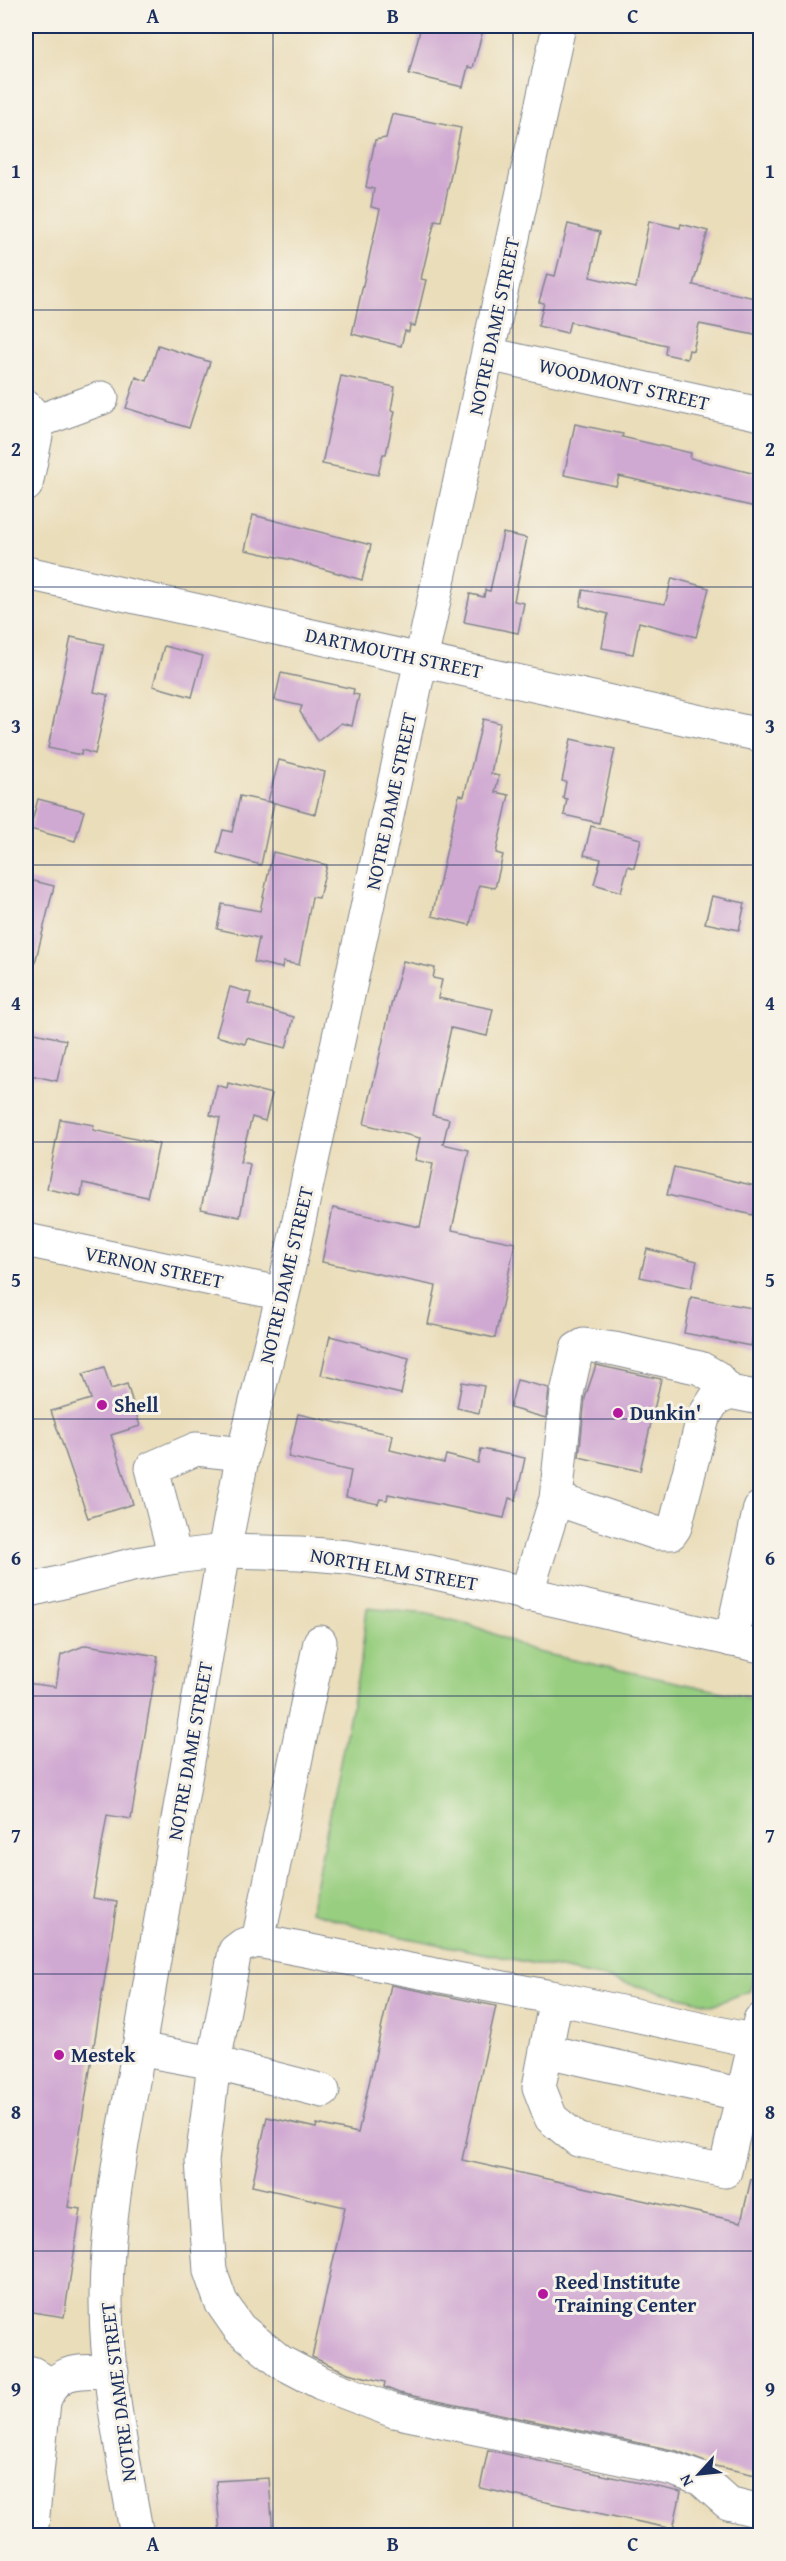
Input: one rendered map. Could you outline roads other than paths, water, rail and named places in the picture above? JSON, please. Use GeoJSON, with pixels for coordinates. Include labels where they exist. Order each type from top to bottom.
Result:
{"type":"FeatureCollection","features":[{"type":"Feature","properties":{"kind":"main road","name":"NOTRE DAME STREET"},"geometry":{"type":"LineString","coordinates":[[137,2535],[112,2371],[106,2304],[108,2251],[116,2186],[138,2049],[224,1551],[243,1454],[283,1294],[559,26]]}},
{"type":"Feature","properties":{"kind":"main road","name":"WOODMONT STREET"},"geometry":{"type":"LineString","coordinates":[[488,354],[760,414]]}},
{"type":"Feature","properties":{"kind":"main road"},"geometry":{"type":"LineString","coordinates":[[26,481],[32,414],[102,398]]}},
{"type":"Feature","properties":{"kind":"main road","name":"DARTMOUTH STREET"},"geometry":{"type":"LineString","coordinates":[[26,575],[422,659],[760,735]]}},
{"type":"Feature","properties":{"kind":"main road","name":"VERNON STREET"},"geometry":{"type":"LineString","coordinates":[[26,1240],[283,1294]]}},
{"type":"Feature","properties":{"kind":"main road"},"geometry":{"type":"LineString","coordinates":[[526,1595],[556,1499],[567,1393],[577,1349],[584,1345],[615,1349],[700,1368],[745,1395]]}},
{"type":"Feature","properties":{"kind":"main road"},"geometry":{"type":"LineString","coordinates":[[556,1499],[656,1533],[671,1533],[675,1527],[703,1418],[715,1399],[745,1395]]}},
{"type":"Feature","properties":{"kind":"main road"},"geometry":{"type":"LineString","coordinates":[[175,1557],[152,1468],[196,1449],[243,1454]]}},
{"type":"Feature","properties":{"kind":"main road"},"geometry":{"type":"LineString","coordinates":[[746,1643],[760,1508]]}},
{"type":"Feature","properties":{"kind":"main road","name":"NORTH ELM STREET"},"geometry":{"type":"LineString","coordinates":[[26,1591],[175,1557],[224,1551],[300,1553],[347,1557],[430,1572],[746,1643]]}},
{"type":"Feature","properties":{"kind":"main road"},"geometry":{"type":"LineString","coordinates":[[258,1941],[320,1642]]}},
{"type":"Feature","properties":{"kind":"main road"},"geometry":{"type":"LineString","coordinates":[[556,1998],[539,2087],[551,2118],[578,2140],[724,2171],[758,2030],[556,1998],[258,1941],[243,1945],[235,1952],[214,2062],[202,2161],[210,2271],[221,2302],[239,2328],[281,2362],[311,2378],[394,2411],[673,2469],[701,2479],[728,2503],[760,2511]]}},
{"type":"Feature","properties":{"kind":"main road"},"geometry":{"type":"LineString","coordinates":[[138,2049],[214,2062],[323,2091]]}},
{"type":"Feature","properties":{"kind":"main road"},"geometry":{"type":"LineString","coordinates":[[546,2051],[743,2095]]}},
{"type":"Feature","properties":{"kind":"main road"},"geometry":{"type":"LineString","coordinates":[[31,2535],[44,2401],[38,2378],[67,2373],[112,2371]]}},
{"type":"Feature","properties":{"kind":"place","name":"Shell"},"geometry":{"type":"Point","coordinates":[102,1405]}},
{"type":"Feature","properties":{"kind":"place","name":"Dunkin'"},"geometry":{"type":"Point","coordinates":[618,1413]}},
{"type":"Feature","properties":{"kind":"place","name":"Mestek"},"geometry":{"type":"Point","coordinates":[59,2055]}},
{"type":"Feature","properties":{"kind":"place","name":"Reed Institute Training Center"},"geometry":{"type":"Point","coordinates":[543,2294]}}]}
